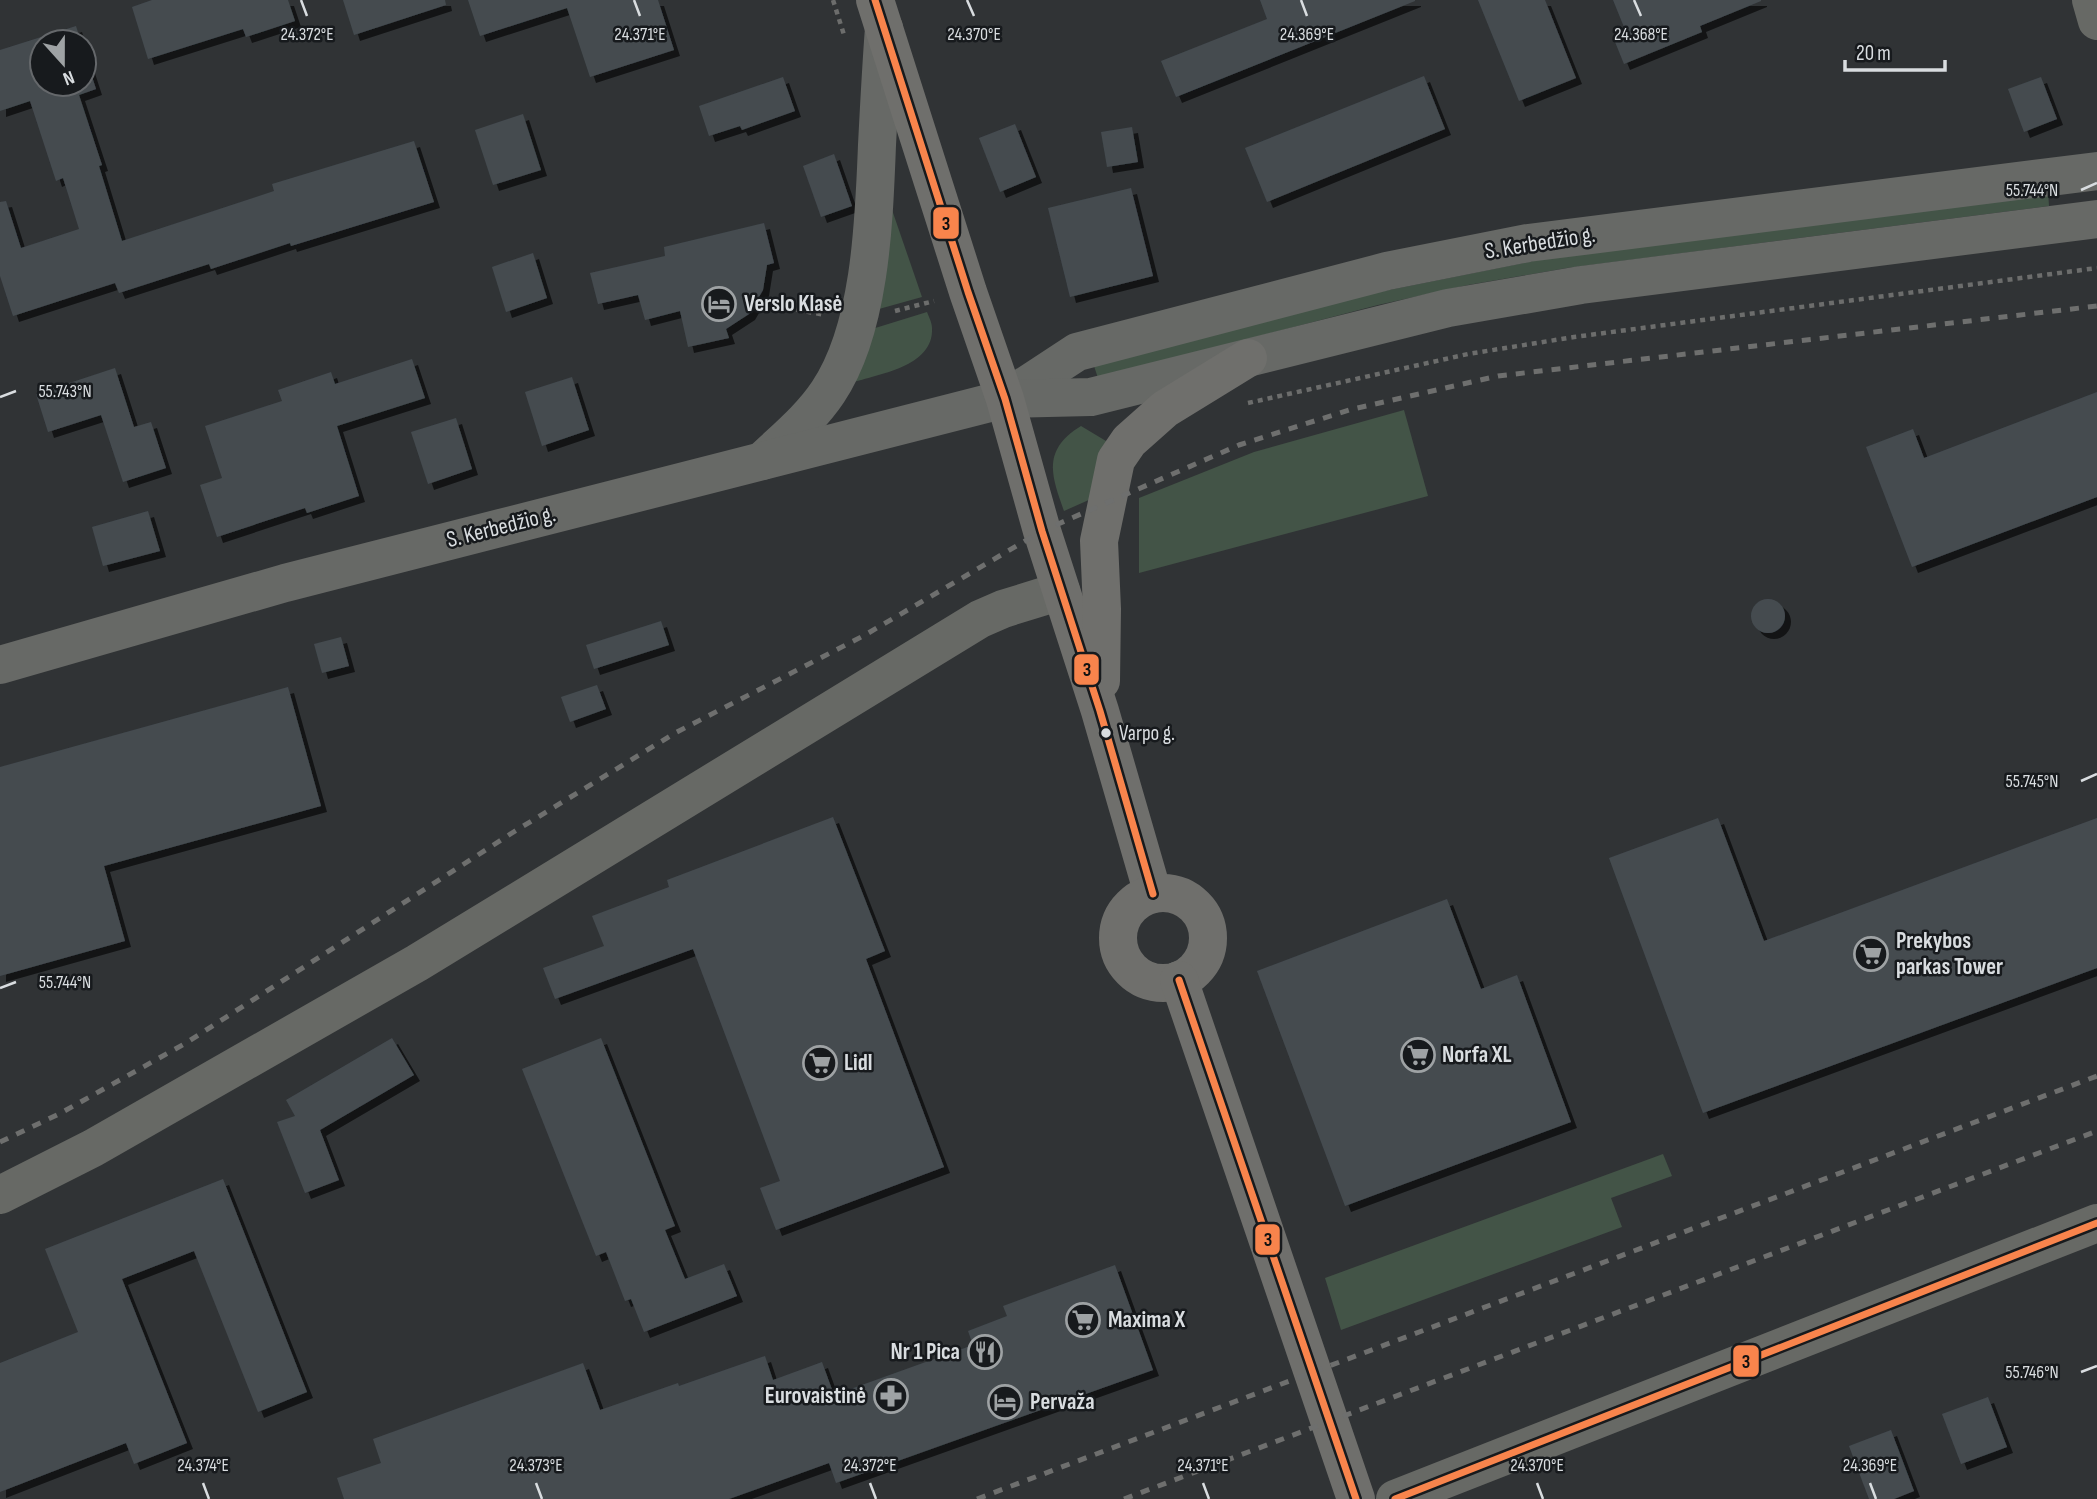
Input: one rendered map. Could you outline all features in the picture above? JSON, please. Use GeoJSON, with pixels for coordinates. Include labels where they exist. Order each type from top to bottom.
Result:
{"type":"FeatureCollection","features":[{"type":"Feature","properties":{"kind":"highway"},"geometry":{"type":"LineString","coordinates":[[879,14],[1005,399],[1153,894]]}},
{"type":"Feature","properties":{"kind":"highway"},"geometry":{"type":"LineString","coordinates":[[1100,711],[1102,609],[1099,541],[1116,460],[1129,441],[1165,409],[1248,358]]}},
{"type":"Feature","properties":{"kind":"highway"},"geometry":{"type":"LineString","coordinates":[[1165,893],[1188,901],[1197,908],[1207,930],[1204,954],[1198,965],[1179,979],[1166,982],[1140,977],[1122,957],[1118,945],[1122,918],[1140,899],[1153,894],[1165,893]]}},
{"type":"Feature","properties":{"kind":"highway"},"geometry":{"type":"LineString","coordinates":[[1179,979],[1356,1499]]}},
{"type":"Feature","properties":{"kind":"main road"},"geometry":{"type":"LineString","coordinates":[[760,462],[813,413],[829,390],[841,368],[857,321],[866,283],[874,225],[879,14]]}},
{"type":"Feature","properties":{"kind":"main road","name":"S. Kerbedžio g."},"geometry":{"type":"LineString","coordinates":[[1005,399],[1077,352],[1387,271],[1528,243],[2097,171]]}},
{"type":"Feature","properties":{"kind":"main road","name":"S. Kerbedžio g."},"geometry":{"type":"LineString","coordinates":[[0,665],[285,583],[1005,399],[1091,397],[1448,308],[1581,285],[2097,219]]}},
{"type":"Feature","properties":{"kind":"street"},"geometry":{"type":"LineString","coordinates":[[2091,0],[2097,21]]}},
{"type":"Feature","properties":{"kind":"street"},"geometry":{"type":"LineString","coordinates":[[0,1195],[93,1148],[417,963],[980,618],[1061,590]]}},
{"type":"Feature","properties":{"kind":"street"},"geometry":{"type":"LineString","coordinates":[[1395,1499],[2097,1223]]}},
{"type":"Feature","properties":{"kind":"path"},"geometry":{"type":"LineString","coordinates":[[1243,404],[1468,354],[1574,337],[2097,268]]}},
{"type":"Feature","properties":{"kind":"path"},"geometry":{"type":"LineString","coordinates":[[777,306],[857,321]]}},
{"type":"Feature","properties":{"kind":"green space"},"geometry":{"type":"Polygon","coordinates":[[[2048,190],[2049,206],[1567,268],[1468,285],[1378,305],[1098,378],[1094,366],[1374,293],[1563,255],[2048,190]]]}},
{"type":"Feature","properties":{"kind":"green space"},"geometry":{"type":"Polygon","coordinates":[[[891,207],[922,297],[879,309],[891,207]]]}},
{"type":"Feature","properties":{"kind":"green space"},"geometry":{"type":"Polygon","coordinates":[[[927,312],[932,328],[930,341],[924,352],[902,367],[851,383],[872,329],[927,312]]]}},
{"type":"Feature","properties":{"kind":"green space"},"geometry":{"type":"Polygon","coordinates":[[[1404,410],[1428,496],[1139,573],[1139,498],[1254,452],[1404,410]]]}},
{"type":"Feature","properties":{"kind":"green space"},"geometry":{"type":"Polygon","coordinates":[[[1081,426],[1111,444],[1091,499],[1064,511],[1053,475],[1055,454],[1060,444],[1081,426]]]}},
{"type":"Feature","properties":{"kind":"green space"},"geometry":{"type":"Polygon","coordinates":[[[1663,1154],[1672,1176],[1611,1198],[1622,1227],[1341,1330],[1325,1278],[1663,1154]]]}},
{"type":"Feature","properties":{"kind":"building"},"geometry":{"type":"Polygon","coordinates":[[[152,0],[288,0],[295,21],[246,37],[243,29],[148,59],[132,7],[152,0]]]}},
{"type":"Feature","properties":{"kind":"building"},"geometry":{"type":"Polygon","coordinates":[[[343,0],[445,0],[446,5],[354,35],[343,0]]]}},
{"type":"Feature","properties":{"kind":"building"},"geometry":{"type":"Polygon","coordinates":[[[468,0],[658,0],[674,50],[590,77],[567,8],[480,36],[468,0]]]}},
{"type":"Feature","properties":{"kind":"building"},"geometry":{"type":"Polygon","coordinates":[[[1260,0],[1415,1],[1176,97],[1161,61],[1267,19],[1260,0]]]}},
{"type":"Feature","properties":{"kind":"building"},"geometry":{"type":"Polygon","coordinates":[[[1478,0],[1545,0],[1576,78],[1519,101],[1478,0]]]}},
{"type":"Feature","properties":{"kind":"building"},"geometry":{"type":"Polygon","coordinates":[[[1613,0],[1761,1],[1700,26],[1702,32],[1624,64],[1613,37],[1626,32],[1613,0]]]}},
{"type":"Feature","properties":{"kind":"building"},"geometry":{"type":"Polygon","coordinates":[[[28,41],[28,98],[80,98],[102,165],[99,166],[122,241],[274,191],[272,184],[414,141],[434,202],[291,246],[290,243],[211,269],[209,264],[119,293],[115,283],[13,316],[0,276],[0,202],[6,201],[21,248],[79,229],[63,178],[56,181],[30,101],[0,111],[0,50],[28,41]]]}},
{"type":"Feature","properties":{"kind":"building"},"geometry":{"type":"Polygon","coordinates":[[[1424,76],[1445,129],[1267,202],[1245,148],[1424,76]]]}},
{"type":"Feature","properties":{"kind":"building"},"geometry":{"type":"Polygon","coordinates":[[[783,77],[795,111],[742,130],[740,126],[709,136],[699,106],[783,77]]]}},
{"type":"Feature","properties":{"kind":"building"},"geometry":{"type":"Polygon","coordinates":[[[2041,77],[2057,119],[2024,132],[2008,89],[2041,77]]]}},
{"type":"Feature","properties":{"kind":"building"},"geometry":{"type":"Polygon","coordinates":[[[523,114],[541,170],[493,185],[475,130],[523,114]]]}},
{"type":"Feature","properties":{"kind":"building"},"geometry":{"type":"Polygon","coordinates":[[[1015,124],[1036,177],[1000,192],[979,138],[1015,124]]]}},
{"type":"Feature","properties":{"kind":"building"},"geometry":{"type":"Polygon","coordinates":[[[1132,127],[1138,162],[1107,167],[1101,132],[1132,127]]]}},
{"type":"Feature","properties":{"kind":"building"},"geometry":{"type":"Polygon","coordinates":[[[834,154],[852,206],[821,217],[803,166],[834,154]]]}},
{"type":"Feature","properties":{"kind":"building"},"geometry":{"type":"Polygon","coordinates":[[[1131,188],[1153,276],[1070,297],[1048,208],[1131,188]]]}},
{"type":"Feature","properties":{"kind":"building"},"geometry":{"type":"Polygon","coordinates":[[[764,223],[774,263],[767,265],[763,290],[749,314],[726,329],[729,338],[688,347],[680,311],[645,320],[638,295],[598,304],[590,273],[665,256],[664,247],[764,223]]]}},
{"type":"Feature","properties":{"kind":"building"},"geometry":{"type":"Polygon","coordinates":[[[533,253],[547,298],[506,312],[492,267],[533,253]]]}},
{"type":"Feature","properties":{"kind":"building"},"geometry":{"type":"Polygon","coordinates":[[[412,359],[425,398],[337,426],[359,496],[307,513],[305,508],[217,537],[200,485],[222,478],[205,426],[282,401],[278,390],[331,372],[335,384],[412,359]]]}},
{"type":"Feature","properties":{"kind":"building"},"geometry":{"type":"Polygon","coordinates":[[[115,368],[134,427],[151,422],[166,468],[123,482],[101,415],[48,432],[36,394],[115,368]]]}},
{"type":"Feature","properties":{"kind":"building"},"geometry":{"type":"Polygon","coordinates":[[[572,377],[589,430],[542,446],[525,392],[572,377]]]}},
{"type":"Feature","properties":{"kind":"building"},"geometry":{"type":"Polygon","coordinates":[[[2097,392],[2097,497],[1912,567],[1866,447],[1913,429],[1924,458],[2097,392]]]}},
{"type":"Feature","properties":{"kind":"building"},"geometry":{"type":"Polygon","coordinates":[[[456,418],[472,469],[428,484],[411,432],[456,418]]]}},
{"type":"Feature","properties":{"kind":"building"},"geometry":{"type":"Polygon","coordinates":[[[148,511],[160,551],[103,566],[92,527],[148,511]]]}},
{"type":"Feature","properties":{"kind":"building"},"geometry":{"type":"Polygon","coordinates":[[[1768,599],[1780,604],[1785,616],[1780,628],[1768,633],[1756,628],[1751,616],[1756,604],[1768,599]]]}},
{"type":"Feature","properties":{"kind":"building"},"geometry":{"type":"Polygon","coordinates":[[[661,621],[669,645],[594,669],[586,645],[661,621]]]}},
{"type":"Feature","properties":{"kind":"building"},"geometry":{"type":"Polygon","coordinates":[[[341,637],[349,666],[322,673],[314,644],[341,637]]]}},
{"type":"Feature","properties":{"kind":"building"},"geometry":{"type":"Polygon","coordinates":[[[597,685],[606,709],[570,722],[561,697],[597,685]]]}},
{"type":"Feature","properties":{"kind":"building"},"geometry":{"type":"Polygon","coordinates":[[[288,687],[321,806],[104,866],[125,941],[0,976],[0,767],[288,687]]]}},
{"type":"Feature","properties":{"kind":"building","name":"Lidl"},"geometry":{"type":"Polygon","coordinates":[[[833,817],[885,951],[866,959],[944,1167],[776,1230],[760,1188],[780,1181],[693,949],[555,999],[543,968],[604,946],[592,916],[669,887],[667,880],[833,817]]]}},
{"type":"Feature","properties":{"kind":"building","name":"Prekybos parkas Tower"},"geometry":{"type":"Polygon","coordinates":[[[1718,818],[1764,941],[2097,818],[2097,968],[1703,1113],[1609,858],[1718,818]]]}},
{"type":"Feature","properties":{"kind":"building","name":"Norfa XL"},"geometry":{"type":"Polygon","coordinates":[[[1447,899],[1481,989],[1517,975],[1571,1122],[1345,1206],[1257,971],[1447,899]]]}},
{"type":"Feature","properties":{"kind":"building"},"geometry":{"type":"Polygon","coordinates":[[[392,1038],[414,1075],[320,1130],[339,1180],[305,1193],[277,1122],[295,1116],[286,1100],[392,1038]]]}},
{"type":"Feature","properties":{"kind":"building"},"geometry":{"type":"Polygon","coordinates":[[[601,1038],[675,1226],[665,1230],[685,1279],[724,1264],[737,1296],[644,1332],[631,1299],[625,1301],[606,1252],[596,1256],[522,1069],[601,1038]]]}},
{"type":"Feature","properties":{"kind":"building"},"geometry":{"type":"Polygon","coordinates":[[[223,1179],[307,1392],[258,1412],[194,1251],[122,1279],[187,1443],[134,1464],[126,1443],[0,1492],[0,1363],[78,1332],[45,1249],[223,1179]]]}},
{"type":"Feature","properties":{"kind":"building"},"geometry":{"type":"Polygon","coordinates":[[[1115,1265],[1153,1370],[836,1483],[829,1463],[729,1499],[344,1499],[337,1478],[381,1463],[373,1439],[583,1363],[600,1410],[765,1356],[773,1380],[822,1362],[834,1395],[973,1345],[968,1331],[1007,1316],[1003,1306],[1115,1265]]]}},
{"type":"Feature","properties":{"kind":"building"},"geometry":{"type":"Polygon","coordinates":[[[1988,1397],[2007,1447],[1961,1464],[1942,1414],[1988,1397]]]}},
{"type":"Feature","properties":{"kind":"building"},"geometry":{"type":"Polygon","coordinates":[[[1891,1430],[1914,1491],[1894,1499],[1869,1499],[1849,1446],[1891,1430]]]}},
{"type":"Feature","properties":{"kind":"railway"},"geometry":{"type":"LineString","coordinates":[[0,1142],[59,1114],[186,1043],[512,833],[675,733],[865,635],[1042,531],[1239,445],[1349,410],[1498,376],[2097,306]]}},
{"type":"Feature","properties":{"kind":"railway"},"geometry":{"type":"LineString","coordinates":[[977,1499],[2097,1076]]}},
{"type":"Feature","properties":{"kind":"railway"},"geometry":{"type":"LineString","coordinates":[[1124,1499],[2097,1131]]}},
{"type":"Feature","properties":{"kind":"transit line","name":"3"},"geometry":{"type":"LineString","coordinates":[[875,0],[1005,399],[1042,531],[1100,711],[1153,894]]}},
{"type":"Feature","properties":{"kind":"transit line","name":"3"},"geometry":{"type":"LineString","coordinates":[[1179,980],[1356,1499]]}},
{"type":"Feature","properties":{"kind":"transit line","name":"3"},"geometry":{"type":"LineString","coordinates":[[1395,1499],[2097,1223]]}},
{"type":"Feature","properties":{"kind":"place","name":"Verslo Klasė"},"geometry":{"type":"Point","coordinates":[719,304]}},
{"type":"Feature","properties":{"kind":"place","name":"Varpo g."},"geometry":{"type":"Point","coordinates":[1106,733]}},
{"type":"Feature","properties":{"kind":"place","name":"Prekybos parkas Tower"},"geometry":{"type":"Point","coordinates":[1871,954]}},
{"type":"Feature","properties":{"kind":"place","name":"Norfa XL"},"geometry":{"type":"Point","coordinates":[1418,1055]}},
{"type":"Feature","properties":{"kind":"place","name":"Lidl"},"geometry":{"type":"Point","coordinates":[820,1063]}},
{"type":"Feature","properties":{"kind":"place","name":"Maxima X"},"geometry":{"type":"Point","coordinates":[1083,1320]}},
{"type":"Feature","properties":{"kind":"place","name":"Nr 1 Pica"},"geometry":{"type":"Point","coordinates":[985,1352]}},
{"type":"Feature","properties":{"kind":"place","name":"Eurovaistinė"},"geometry":{"type":"Point","coordinates":[891,1396]}},
{"type":"Feature","properties":{"kind":"place","name":"Pervaža"},"geometry":{"type":"Point","coordinates":[1005,1402]}}]}
